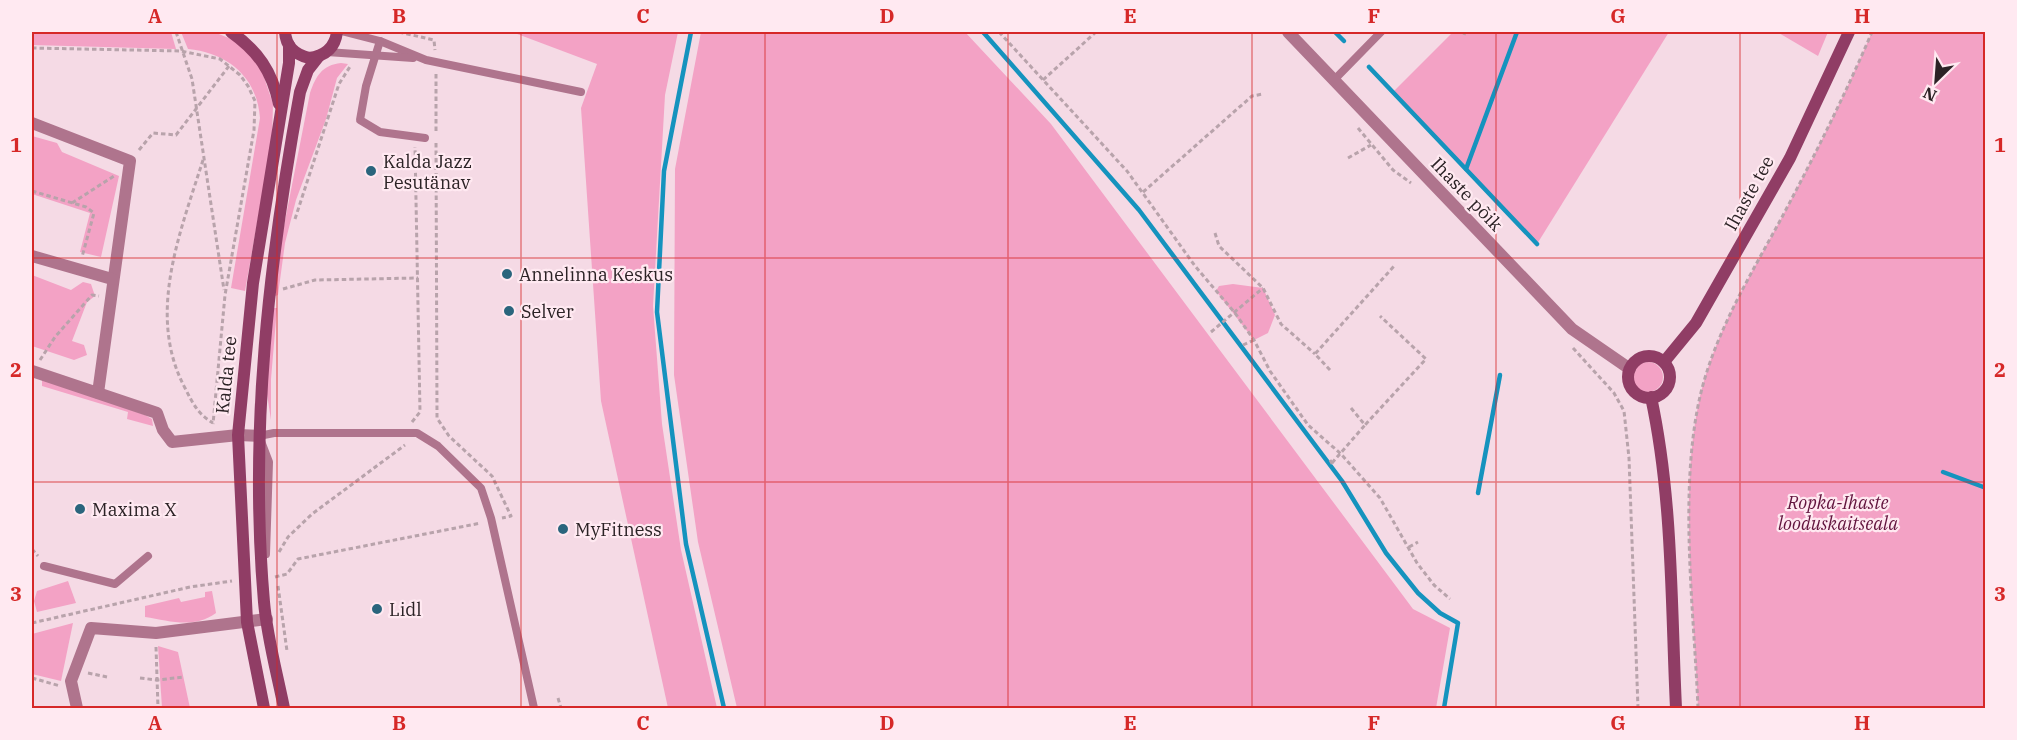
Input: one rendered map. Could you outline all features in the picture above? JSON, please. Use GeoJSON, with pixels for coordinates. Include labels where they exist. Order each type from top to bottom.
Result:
{"type":"FeatureCollection","features":[{"type":"Feature","properties":{"kind":"street"},"geometry":{"type":"LineString","coordinates":[[231,32],[254,49],[269,70],[280,111]]}},
{"type":"Feature","properties":{"kind":"street","name":"Kalda tee"},"geometry":{"type":"LineString","coordinates":[[284,708],[267,620],[263,578],[259,436],[261,373],[270,273],[300,93],[308,70],[332,47],[337,32]]}},
{"type":"Feature","properties":{"kind":"street","name":"Ihaste põik"},"geometry":{"type":"LineString","coordinates":[[1288,32],[1572,330],[1629,369]]}},
{"type":"Feature","properties":{"kind":"street","name":"Ihaste tee"},"geometry":{"type":"LineString","coordinates":[[1664,362],[1696,323],[1785,167],[1849,32]]}},
{"type":"Feature","properties":{"kind":"street"},"geometry":{"type":"LineString","coordinates":[[285,36],[300,56],[323,54]]}},
{"type":"Feature","properties":{"kind":"street","name":"Kalda tee"},"geometry":{"type":"LineString","coordinates":[[264,708],[248,622],[238,435],[251,299],[289,63],[285,36]]}},
{"type":"Feature","properties":{"kind":"street"},"geometry":{"type":"LineString","coordinates":[[32,123],[130,163],[112,279],[98,393]]}},
{"type":"Feature","properties":{"kind":"street"},"geometry":{"type":"LineString","coordinates":[[32,256],[112,279]]}},
{"type":"Feature","properties":{"kind":"street"},"geometry":{"type":"LineString","coordinates":[[1652,356],[1664,362],[1670,374],[1667,387],[1657,396],[1651,398],[1632,390],[1628,376],[1629,369],[1638,359],[1652,356]]}},
{"type":"Feature","properties":{"kind":"street"},"geometry":{"type":"LineString","coordinates":[[33,371],[157,413],[163,430],[172,441],[238,435],[259,436]]}},
{"type":"Feature","properties":{"kind":"street"},"geometry":{"type":"LineString","coordinates":[[1651,398],[1660,441],[1667,516],[1676,708]]}},
{"type":"Feature","properties":{"kind":"street"},"geometry":{"type":"LineString","coordinates":[[77,708],[71,681],[91,628],[156,633],[267,620]]}},
{"type":"Feature","properties":{"kind":"lane"},"geometry":{"type":"LineString","coordinates":[[345,32],[380,41],[436,62],[581,92]]}},
{"type":"Feature","properties":{"kind":"lane"},"geometry":{"type":"LineString","coordinates":[[1334,80],[1382,32]]}},
{"type":"Feature","properties":{"kind":"lane"},"geometry":{"type":"LineString","coordinates":[[380,41],[374,56],[360,120],[380,132],[425,138]]}},
{"type":"Feature","properties":{"kind":"lane"},"geometry":{"type":"LineString","coordinates":[[323,54],[421,58]]}},
{"type":"Feature","properties":{"kind":"lane"},"geometry":{"type":"LineString","coordinates":[[259,436],[274,433],[417,433],[438,446],[481,488],[491,521],[534,708]]}},
{"type":"Feature","properties":{"kind":"lane"},"geometry":{"type":"LineString","coordinates":[[44,566],[115,584],[148,556]]}},
{"type":"Feature","properties":{"kind":"path"},"geometry":{"type":"LineString","coordinates":[[176,32],[192,79],[225,295]]}},
{"type":"Feature","properties":{"kind":"path"},"geometry":{"type":"LineString","coordinates":[[263,578],[287,574],[298,559],[511,516],[492,476],[449,436],[437,418],[436,62],[434,40],[399,32]]}},
{"type":"Feature","properties":{"kind":"path"},"geometry":{"type":"LineString","coordinates":[[999,32],[1103,142],[1143,192],[1195,266],[1254,340],[1270,371],[1308,425],[1341,454],[1380,498],[1417,563],[1434,585],[1449,599]]}},
{"type":"Feature","properties":{"kind":"path"},"geometry":{"type":"LineString","coordinates":[[1043,80],[1096,32]]}},
{"type":"Feature","properties":{"kind":"path"},"geometry":{"type":"LineString","coordinates":[[1698,708],[1689,508],[1699,401],[1707,371],[1743,289],[1814,156],[1872,32]]}},
{"type":"Feature","properties":{"kind":"path"},"geometry":{"type":"LineString","coordinates":[[32,48],[181,51],[220,59],[248,86],[255,101],[254,130],[225,295],[213,437]]}},
{"type":"Feature","properties":{"kind":"path"},"geometry":{"type":"LineString","coordinates":[[293,226],[339,84],[357,54]]}},
{"type":"Feature","properties":{"kind":"path"},"geometry":{"type":"LineString","coordinates":[[72,203],[130,163],[153,133],[176,135],[229,66]]}},
{"type":"Feature","properties":{"kind":"path"},"geometry":{"type":"LineString","coordinates":[[1143,192],[1252,96],[1263,94]]}},
{"type":"Feature","properties":{"kind":"path"},"geometry":{"type":"LineString","coordinates":[[1353,120],[1393,170],[1418,188]]}},
{"type":"Feature","properties":{"kind":"path"},"geometry":{"type":"LineString","coordinates":[[276,556],[288,537],[312,514],[380,462],[404,447],[412,433],[412,420],[420,412],[415,137]]}},
{"type":"Feature","properties":{"kind":"path"},"geometry":{"type":"LineString","coordinates":[[1348,158],[1371,145]]}},
{"type":"Feature","properties":{"kind":"path"},"geometry":{"type":"LineString","coordinates":[[203,160],[174,252],[167,331],[175,370],[199,415],[213,423]]}},
{"type":"Feature","properties":{"kind":"path"},"geometry":{"type":"LineString","coordinates":[[32,190],[86,207],[94,213],[79,269]]}},
{"type":"Feature","properties":{"kind":"path"},"geometry":{"type":"LineString","coordinates":[[1215,233],[1219,246],[1263,288],[1281,324],[1330,370]]}},
{"type":"Feature","properties":{"kind":"path"},"geometry":{"type":"LineString","coordinates":[[1314,354],[1395,265]]}},
{"type":"Feature","properties":{"kind":"path"},"geometry":{"type":"LineString","coordinates":[[282,290],[315,280],[418,278]]}},
{"type":"Feature","properties":{"kind":"path"},"geometry":{"type":"LineString","coordinates":[[281,296],[283,279]]}},
{"type":"Feature","properties":{"kind":"path"},"geometry":{"type":"LineString","coordinates":[[1211,332],[1263,288]]}},
{"type":"Feature","properties":{"kind":"path"},"geometry":{"type":"LineString","coordinates":[[33,371],[55,337],[93,295],[110,298]]}},
{"type":"Feature","properties":{"kind":"path"},"geometry":{"type":"LineString","coordinates":[[1332,463],[1426,359],[1380,316]]}},
{"type":"Feature","properties":{"kind":"path"},"geometry":{"type":"LineString","coordinates":[[1243,345],[1254,340]]}},
{"type":"Feature","properties":{"kind":"path"},"geometry":{"type":"LineString","coordinates":[[1571,347],[1614,393],[1624,411],[1629,458],[1638,708]]}},
{"type":"Feature","properties":{"kind":"path"},"geometry":{"type":"LineString","coordinates":[[1351,408],[1365,425]]}},
{"type":"Feature","properties":{"kind":"path"},"geometry":{"type":"LineString","coordinates":[[1409,547],[1418,542]]}},
{"type":"Feature","properties":{"kind":"path"},"geometry":{"type":"LineString","coordinates":[[277,576],[288,659]]}},
{"type":"Feature","properties":{"kind":"path"},"geometry":{"type":"LineString","coordinates":[[32,623],[190,587],[245,579]]}},
{"type":"Feature","properties":{"kind":"path"},"geometry":{"type":"LineString","coordinates":[[156,633],[158,708]]}},
{"type":"Feature","properties":{"kind":"path"},"geometry":{"type":"LineString","coordinates":[[75,671],[106,677]]}},
{"type":"Feature","properties":{"kind":"path"},"geometry":{"type":"LineString","coordinates":[[140,678],[157,680],[184,677]]}},
{"type":"Feature","properties":{"kind":"path"},"geometry":{"type":"LineString","coordinates":[[32,679],[73,690]]}},
{"type":"Feature","properties":{"kind":"path"},"geometry":{"type":"LineString","coordinates":[[558,698],[561,708]]}},
{"type":"Feature","properties":{"kind":"green space"},"geometry":{"type":"Polygon","coordinates":[[[32,32],[171,32],[176,49],[32,45],[32,32]]]}},
{"type":"Feature","properties":{"kind":"green space"},"geometry":{"type":"Polygon","coordinates":[[[181,32],[214,32],[231,39],[248,51],[262,71],[273,104],[272,139],[245,291],[231,288],[260,118],[258,103],[253,90],[238,70],[216,56],[188,49],[181,32]]]}},
{"type":"Feature","properties":{"kind":"green space"},"geometry":{"type":"Polygon","coordinates":[[[512,32],[678,32],[665,95],[653,306],[662,424],[681,550],[717,708],[668,708],[601,401],[581,108],[597,64],[512,32]]]}},
{"type":"Feature","properties":{"kind":"green space"},"geometry":{"type":"Polygon","coordinates":[[[701,32],[965,32],[1051,124],[1413,609],[1450,628],[1436,708],[737,708],[698,542],[674,375],[675,169],[701,32]]]}},
{"type":"Feature","properties":{"kind":"green space"},"geometry":{"type":"Polygon","coordinates":[[[1453,32],[1669,32],[1537,244],[1394,91],[1453,32]]]}},
{"type":"Feature","properties":{"kind":"green space"},"geometry":{"type":"Polygon","coordinates":[[[1777,32],[1828,32],[1818,56],[1777,32]]]}},
{"type":"Feature","properties":{"kind":"green space","name":"Ropka-Ihaste looduskaitseala"},"geometry":{"type":"Polygon","coordinates":[[[1872,32],[1985,32],[1985,708],[1698,708],[1689,514],[1693,437],[1705,377],[1713,353],[1745,284],[1817,149],[1872,32]]]}},
{"type":"Feature","properties":{"kind":"green space"},"geometry":{"type":"Polygon","coordinates":[[[341,63],[348,64],[337,78],[326,119],[296,200],[285,243],[278,295],[273,297],[281,241],[310,93],[324,69],[341,63]]]}},
{"type":"Feature","properties":{"kind":"green space"},"geometry":{"type":"Polygon","coordinates":[[[32,136],[57,143],[62,152],[119,176],[101,257],[80,252],[90,213],[32,194],[32,136]]]}},
{"type":"Feature","properties":{"kind":"green space"},"geometry":{"type":"Polygon","coordinates":[[[32,275],[71,290],[83,282],[91,284],[95,296],[87,302],[72,341],[84,345],[87,355],[74,360],[32,346],[32,275]]]}},
{"type":"Feature","properties":{"kind":"green space"},"geometry":{"type":"Polygon","coordinates":[[[1233,284],[1263,288],[1275,315],[1268,333],[1254,340],[1216,291],[1219,286],[1233,284]]]}},
{"type":"Feature","properties":{"kind":"green space"},"geometry":{"type":"Polygon","coordinates":[[[272,308],[277,308],[271,379],[271,420],[265,381],[272,308]]]}},
{"type":"Feature","properties":{"kind":"green space"},"geometry":{"type":"Polygon","coordinates":[[[1648,362],[1659,366],[1663,377],[1659,388],[1648,392],[1637,388],[1633,377],[1637,366],[1648,362]]]}},
{"type":"Feature","properties":{"kind":"green space"},"geometry":{"type":"Polygon","coordinates":[[[42,378],[145,415],[152,419],[153,426],[127,419],[128,412],[42,386],[42,378]]]}},
{"type":"Feature","properties":{"kind":"green space"},"geometry":{"type":"Polygon","coordinates":[[[68,581],[76,603],[37,612],[34,601],[37,591],[68,581]]]}},
{"type":"Feature","properties":{"kind":"green space"},"geometry":{"type":"Polygon","coordinates":[[[212,591],[216,613],[208,618],[182,623],[145,617],[145,606],[179,598],[181,602],[205,597],[205,592],[212,591]]]}},
{"type":"Feature","properties":{"kind":"green space"},"geometry":{"type":"Polygon","coordinates":[[[73,623],[61,681],[32,674],[32,634],[73,623]]]}},
{"type":"Feature","properties":{"kind":"green space"},"geometry":{"type":"Polygon","coordinates":[[[158,646],[178,652],[190,708],[162,708],[158,646]]]}},
{"type":"Feature","properties":{"kind":"waterway"},"geometry":{"type":"LineString","coordinates":[[691,32],[664,171],[657,312],[686,544],[724,708]]}},
{"type":"Feature","properties":{"kind":"waterway"},"geometry":{"type":"LineString","coordinates":[[983,32],[1139,210],[1342,481],[1386,553],[1418,593],[1440,613],[1458,623],[1444,708]]}},
{"type":"Feature","properties":{"kind":"waterway"},"geometry":{"type":"LineString","coordinates":[[1335,32],[1344,41]]}},
{"type":"Feature","properties":{"kind":"waterway"},"geometry":{"type":"LineString","coordinates":[[1466,169],[1517,32]]}},
{"type":"Feature","properties":{"kind":"waterway"},"geometry":{"type":"LineString","coordinates":[[1369,67],[1537,244]]}},
{"type":"Feature","properties":{"kind":"waterway"},"geometry":{"type":"LineString","coordinates":[[1478,493],[1500,375]]}},
{"type":"Feature","properties":{"kind":"waterway"},"geometry":{"type":"LineString","coordinates":[[1943,472],[1986,488]]}},
{"type":"Feature","properties":{"kind":"place","name":"Kalda Jazz Pesutänav"},"geometry":{"type":"Point","coordinates":[371,171]}},
{"type":"Feature","properties":{"kind":"place","name":"Annelinna Keskus"},"geometry":{"type":"Point","coordinates":[507,274]}},
{"type":"Feature","properties":{"kind":"place","name":"Selver"},"geometry":{"type":"Point","coordinates":[509,311]}},
{"type":"Feature","properties":{"kind":"place","name":"Maxima X"},"geometry":{"type":"Point","coordinates":[80,509]}},
{"type":"Feature","properties":{"kind":"place","name":"MyFitness"},"geometry":{"type":"Point","coordinates":[563,529]}},
{"type":"Feature","properties":{"kind":"place","name":"Lidl"},"geometry":{"type":"Point","coordinates":[377,609]}}]}
